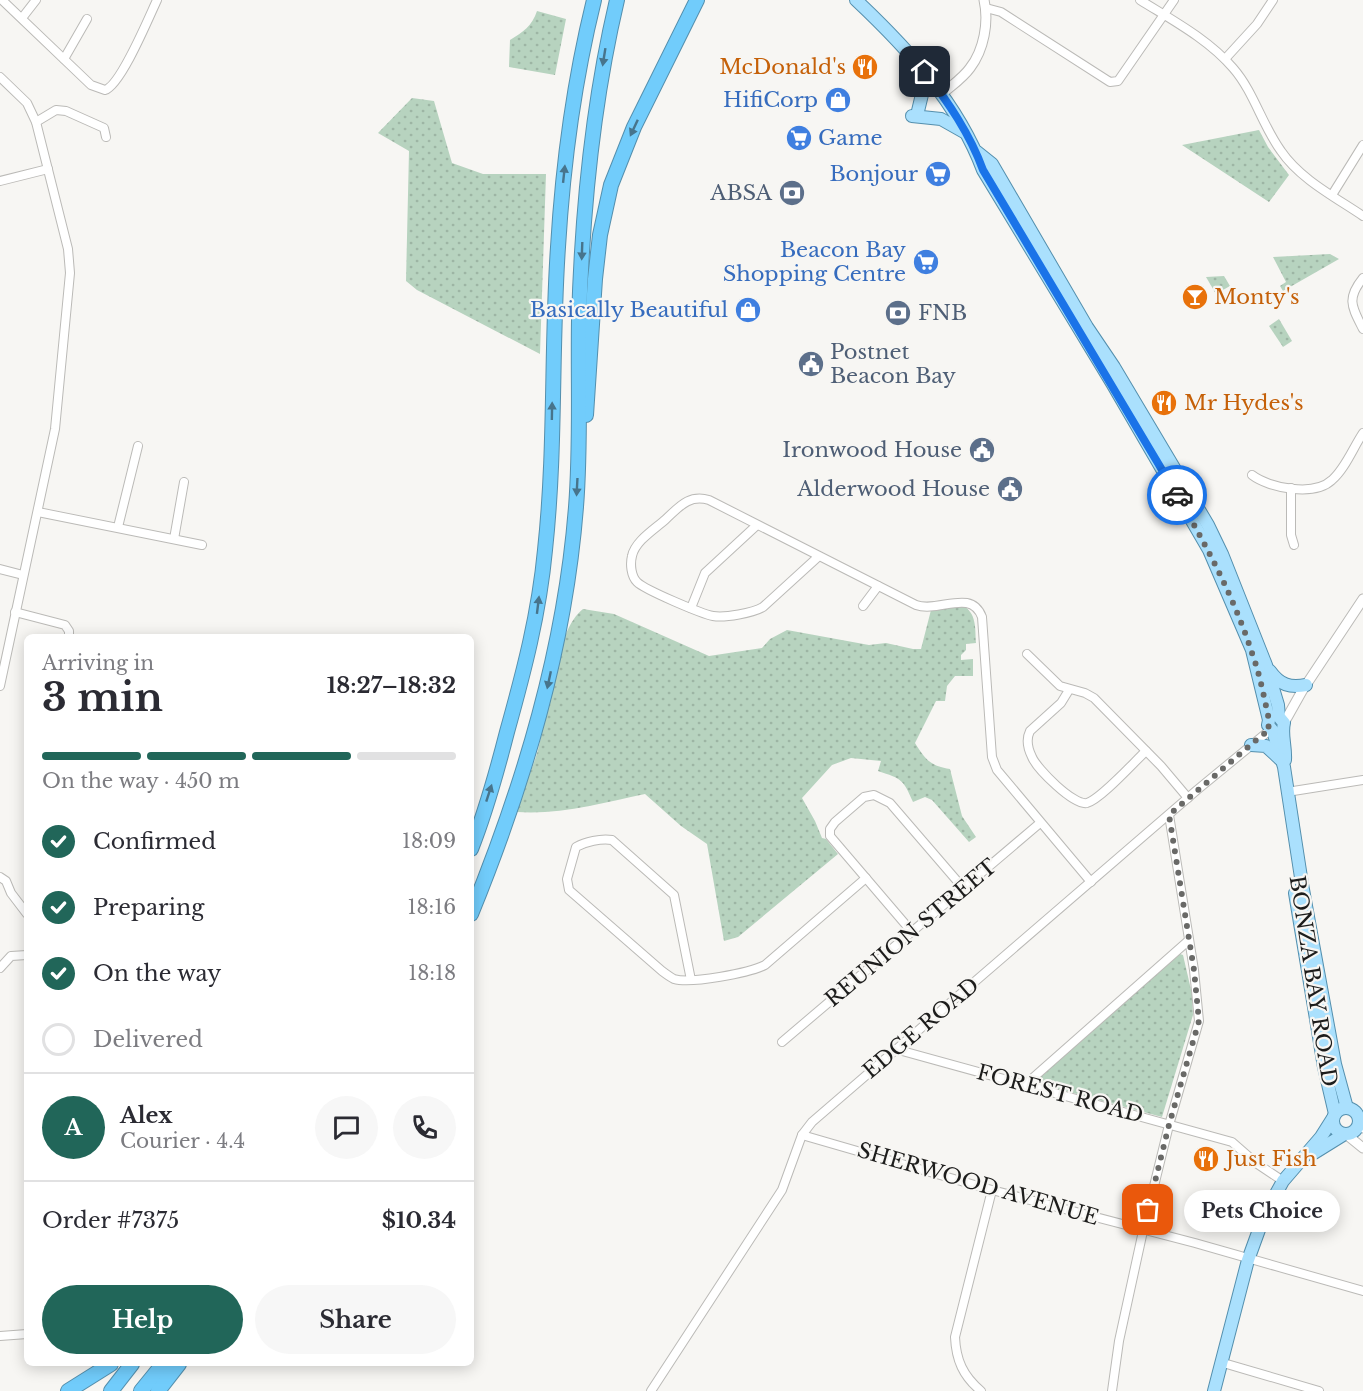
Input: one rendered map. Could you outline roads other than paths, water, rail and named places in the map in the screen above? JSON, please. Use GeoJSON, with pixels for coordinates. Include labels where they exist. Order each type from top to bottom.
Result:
{"type":"FeatureCollection","features":[{"type":"Feature","properties":{"kind":"highway"},"geometry":{"type":"LineString","coordinates":[[474,840],[500,761],[536,621],[550,500],[558,248],[563,180],[583,43],[594,0]]}},
{"type":"Feature","properties":{"kind":"highway"},"geometry":{"type":"LineString","coordinates":[[474,906],[504,828],[547,693],[560,628],[576,508],[579,319],[586,182],[606,47],[617,0]]}},
{"type":"Feature","properties":{"kind":"highway"},"geometry":{"type":"LineString","coordinates":[[578,454],[586,420],[592,303],[600,235],[611,185],[634,127],[697,0]]}},
{"type":"Feature","properties":{"kind":"highway"},"geometry":{"type":"LineString","coordinates":[[68,1391],[108,1366]]}},
{"type":"Feature","properties":{"kind":"highway"},"geometry":{"type":"LineString","coordinates":[[111,1391],[130,1366]]}},
{"type":"Feature","properties":{"kind":"highway"},"geometry":{"type":"LineString","coordinates":[[141,1391],[161,1366]]}},
{"type":"Feature","properties":{"kind":"highway"},"geometry":{"type":"LineString","coordinates":[[158,1391],[177,1366]]}},
{"type":"Feature","properties":{"kind":"main road","name":"BONZA BAY ROAD"},"geometry":{"type":"LineString","coordinates":[[856,0],[910,53],[942,94],[976,152],[983,170],[1112,383],[1209,550],[1252,650],[1285,741],[1282,763],[1338,1079],[1338,1113]]}},
{"type":"Feature","properties":{"kind":"main road"},"geometry":{"type":"LineString","coordinates":[[925,72],[925,82],[915,113],[941,119],[965,132]]}},
{"type":"Feature","properties":{"kind":"main road","name":"BONZA BAY ROAD"},"geometry":{"type":"LineString","coordinates":[[976,152],[992,164],[1087,327],[1114,367],[1208,525],[1222,554],[1266,665],[1278,705],[1277,724]]}},
{"type":"Feature","properties":{"kind":"main road"},"geometry":{"type":"LineString","coordinates":[[1266,665],[1287,686],[1304,688]]}},
{"type":"Feature","properties":{"kind":"main road"},"geometry":{"type":"LineString","coordinates":[[1251,745],[1266,746],[1282,763]]}},
{"type":"Feature","properties":{"kind":"main road"},"geometry":{"type":"LineString","coordinates":[[1214,1391],[1248,1260],[1264,1216],[1283,1181],[1294,1168],[1321,1137],[1338,1113],[1355,1111],[1361,1126],[1355,1132],[1319,1148],[1294,1168]]}},
{"type":"Feature","properties":{"kind":"main road"},"geometry":{"type":"LineString","coordinates":[[1338,1113],[1335,1130],[1345,1135]]}},
{"type":"Feature","properties":{"kind":"street"},"geometry":{"type":"LineString","coordinates":[[3,0],[91,85],[97,88],[109,88],[123,70],[157,0]]}},
{"type":"Feature","properties":{"kind":"street"},"geometry":{"type":"LineString","coordinates":[[22,18],[36,0]]}},
{"type":"Feature","properties":{"kind":"street"},"geometry":{"type":"LineString","coordinates":[[1140,0],[1213,48],[1225,59],[1245,83],[1282,153],[1300,172],[1363,216]]}},
{"type":"Feature","properties":{"kind":"street"},"geometry":{"type":"LineString","coordinates":[[942,94],[969,70],[976,59],[986,25],[985,4],[1110,82],[1118,81],[1174,0]]}},
{"type":"Feature","properties":{"kind":"street"},"geometry":{"type":"LineString","coordinates":[[1225,59],[1257,24],[1273,0]]}},
{"type":"Feature","properties":{"kind":"street"},"geometry":{"type":"LineString","coordinates":[[64,59],[87,19]]}},
{"type":"Feature","properties":{"kind":"street"},"geometry":{"type":"LineString","coordinates":[[0,686],[55,429],[70,273],[68,249],[36,122],[27,103],[2,80]]}},
{"type":"Feature","properties":{"kind":"street"},"geometry":{"type":"LineString","coordinates":[[36,122],[56,110],[66,111],[104,128],[106,136]]}},
{"type":"Feature","properties":{"kind":"street"},"geometry":{"type":"LineString","coordinates":[[1332,195],[1363,145]]}},
{"type":"Feature","properties":{"kind":"street"},"geometry":{"type":"LineString","coordinates":[[0,181],[48,169]]}},
{"type":"Feature","properties":{"kind":"street"},"geometry":{"type":"LineString","coordinates":[[1363,278],[1351,298],[1363,329]]}},
{"type":"Feature","properties":{"kind":"street"},"geometry":{"type":"LineString","coordinates":[[1252,475],[1261,482],[1291,488],[1317,488],[1330,482],[1363,433]]}},
{"type":"Feature","properties":{"kind":"street"},"geometry":{"type":"LineString","coordinates":[[118,527],[138,446]]}},
{"type":"Feature","properties":{"kind":"street"},"geometry":{"type":"LineString","coordinates":[[174,539],[184,482]]}},
{"type":"Feature","properties":{"kind":"street"},"geometry":{"type":"LineString","coordinates":[[1291,488],[1291,535],[1294,544]]}},
{"type":"Feature","properties":{"kind":"street"},"geometry":{"type":"LineString","coordinates":[[819,556],[758,610],[718,617],[691,608],[636,581],[632,574],[631,564],[636,547],[681,505],[693,498],[709,500],[924,608],[961,602],[972,604],[980,611],[982,617],[993,761],[1000,776],[1091,882]]}},
{"type":"Feature","properties":{"kind":"street"},"geometry":{"type":"LineString","coordinates":[[38,512],[202,545]]}},
{"type":"Feature","properties":{"kind":"street"},"geometry":{"type":"LineString","coordinates":[[691,608],[702,579],[710,567],[757,525]]}},
{"type":"Feature","properties":{"kind":"street"},"geometry":{"type":"LineString","coordinates":[[0,569],[23,575]]}},
{"type":"Feature","properties":{"kind":"street"},"geometry":{"type":"LineString","coordinates":[[863,606],[878,586]]}},
{"type":"Feature","properties":{"kind":"street","name":"EDGE ROAD"},"geometry":{"type":"LineString","coordinates":[[651,1391],[783,1190],[802,1135],[812,1122],[1277,724],[1289,704],[1304,688],[1363,598]]}},
{"type":"Feature","properties":{"kind":"street"},"geometry":{"type":"LineString","coordinates":[[15,612],[65,625],[69,634]]}},
{"type":"Feature","properties":{"kind":"street"},"geometry":{"type":"LineString","coordinates":[[1027,654],[1055,683],[1094,698],[1188,798]]}},
{"type":"Feature","properties":{"kind":"street"},"geometry":{"type":"LineString","coordinates":[[1069,690],[1061,703],[1030,730],[1028,736],[1030,753],[1034,761],[1069,797],[1082,803],[1092,801],[1146,751]]}},
{"type":"Feature","properties":{"kind":"street"},"geometry":{"type":"LineString","coordinates":[[1287,792],[1363,780]]}},
{"type":"Feature","properties":{"kind":"street"},"geometry":{"type":"LineString","coordinates":[[912,932],[832,838],[830,832],[835,822],[864,797],[874,795],[882,797],[895,807],[964,889]]}},
{"type":"Feature","properties":{"kind":"street"},"geometry":{"type":"LineString","coordinates":[[1112,1391],[1119,1341],[1143,1231],[1169,1125],[1199,1021],[1195,981],[1169,815]]}},
{"type":"Feature","properties":{"kind":"street","name":"REUNION STREET"},"geometry":{"type":"LineString","coordinates":[[782,1042],[1040,824]]}},
{"type":"Feature","properties":{"kind":"street"},"geometry":{"type":"LineString","coordinates":[[691,980],[674,895],[612,840],[607,839],[576,847],[567,879],[569,890],[667,975],[676,980],[691,980],[747,972],[765,965],[866,878]]}},
{"type":"Feature","properties":{"kind":"street"},"geometry":{"type":"LineString","coordinates":[[0,877],[6,880],[11,894],[24,910]]}},
{"type":"Feature","properties":{"kind":"street"},"geometry":{"type":"LineString","coordinates":[[1026,1084],[1188,941]]}},
{"type":"Feature","properties":{"kind":"street"},"geometry":{"type":"LineString","coordinates":[[0,968],[11,956],[24,955]]}},
{"type":"Feature","properties":{"kind":"street","name":"FOREST ROAD"},"geometry":{"type":"LineString","coordinates":[[895,1049],[1232,1142],[1283,1181]]}},
{"type":"Feature","properties":{"kind":"street","name":"SHERWOOD AVENUE"},"geometry":{"type":"LineString","coordinates":[[802,1135],[992,1190],[1363,1291]]}},
{"type":"Feature","properties":{"kind":"street"},"geometry":{"type":"LineString","coordinates":[[1345,1135],[1363,1148]]}},
{"type":"Feature","properties":{"kind":"street"},"geometry":{"type":"LineString","coordinates":[[981,1391],[963,1374],[954,1337],[992,1190]]}},
{"type":"Feature","properties":{"kind":"street"},"geometry":{"type":"LineString","coordinates":[[0,1335],[24,1334]]}},
{"type":"Feature","properties":{"kind":"street"},"geometry":{"type":"LineString","coordinates":[[1220,1362],[1303,1389],[1319,1391]]}},
{"type":"Feature","properties":{"kind":"place","name":"McDonald's"},"geometry":{"type":"Point","coordinates":[865,67]}},
{"type":"Feature","properties":{"kind":"place","name":"HifiCorp"},"geometry":{"type":"Point","coordinates":[838,100]}},
{"type":"Feature","properties":{"kind":"place","name":"Game"},"geometry":{"type":"Point","coordinates":[799,138]}},
{"type":"Feature","properties":{"kind":"place","name":"Bonjour"},"geometry":{"type":"Point","coordinates":[938,174]}},
{"type":"Feature","properties":{"kind":"place","name":"ABSA"},"geometry":{"type":"Point","coordinates":[792,193]}},
{"type":"Feature","properties":{"kind":"place","name":"Beacon Bay Shopping Centre"},"geometry":{"type":"Point","coordinates":[926,262]}},
{"type":"Feature","properties":{"kind":"place","name":"Monty's"},"geometry":{"type":"Point","coordinates":[1195,297]}},
{"type":"Feature","properties":{"kind":"place","name":"Basically Beautiful"},"geometry":{"type":"Point","coordinates":[748,310]}},
{"type":"Feature","properties":{"kind":"place","name":"FNB"},"geometry":{"type":"Point","coordinates":[898,313]}},
{"type":"Feature","properties":{"kind":"place","name":"Postnet Beacon Bay"},"geometry":{"type":"Point","coordinates":[811,364]}},
{"type":"Feature","properties":{"kind":"place","name":"Mr Hydes's"},"geometry":{"type":"Point","coordinates":[1164,403]}},
{"type":"Feature","properties":{"kind":"place","name":"Ironwood House"},"geometry":{"type":"Point","coordinates":[982,450]}},
{"type":"Feature","properties":{"kind":"place","name":"Alderwood House"},"geometry":{"type":"Point","coordinates":[1010,489]}},
{"type":"Feature","properties":{"kind":"place","name":"Just Fish"},"geometry":{"type":"Point","coordinates":[1206,1159]}},
{"type":"Feature","properties":{"kind":"place","name":"Pets Choice"},"geometry":{"type":"Point","coordinates":[1148,1210]}}]}
